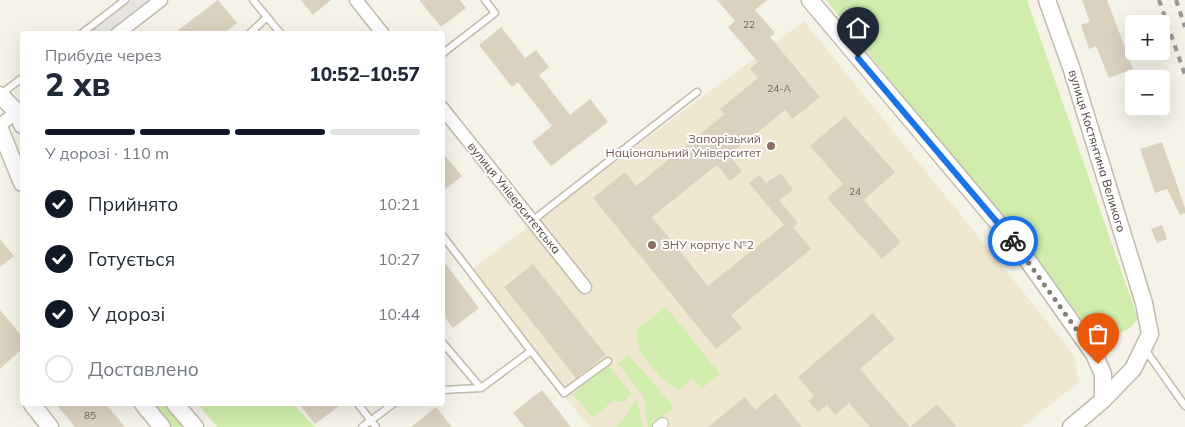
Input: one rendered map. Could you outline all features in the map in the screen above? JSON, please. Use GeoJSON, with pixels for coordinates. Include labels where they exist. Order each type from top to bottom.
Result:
{"type":"FeatureCollection","features":[{"type":"Feature","properties":{"kind":"street"},"geometry":{"type":"LineString","coordinates":[[121,31],[161,0]]}},
{"type":"Feature","properties":{"kind":"street"},"geometry":{"type":"LineString","coordinates":[[356,0],[381,31]]}},
{"type":"Feature","properties":{"kind":"street"},"geometry":{"type":"LineString","coordinates":[[810,0],[1019,248],[1094,354],[1103,374],[1103,400]]}},
{"type":"Feature","properties":{"kind":"street","name":"вулиця Костянтина Великого"},"geometry":{"type":"LineString","coordinates":[[1047,0],[1071,66],[1144,303],[1150,334],[1133,369],[1103,400],[1071,427]]}},
{"type":"Feature","properties":{"kind":"street"},"geometry":{"type":"LineString","coordinates":[[0,95],[20,114]]}},
{"type":"Feature","properties":{"kind":"street","name":"вулиця Університетська"},"geometry":{"type":"LineString","coordinates":[[445,112],[585,287]]}},
{"type":"Feature","properties":{"kind":"street"},"geometry":{"type":"LineString","coordinates":[[0,125],[20,115]]}},
{"type":"Feature","properties":{"kind":"street"},"geometry":{"type":"LineString","coordinates":[[0,128],[20,178]]}},
{"type":"Feature","properties":{"kind":"street"},"geometry":{"type":"LineString","coordinates":[[34,406],[50,427]]}},
{"type":"Feature","properties":{"kind":"street"},"geometry":{"type":"LineString","coordinates":[[145,406],[162,427]]}},
{"type":"Feature","properties":{"kind":"street"},"geometry":{"type":"LineString","coordinates":[[177,406],[195,427]]}},
{"type":"Feature","properties":{"kind":"lane"},"geometry":{"type":"LineString","coordinates":[[85,31],[125,0]]}},
{"type":"Feature","properties":{"kind":"lane"},"geometry":{"type":"LineString","coordinates":[[253,0],[279,31]]}},
{"type":"Feature","properties":{"kind":"lane"},"geometry":{"type":"LineString","coordinates":[[445,52],[495,13],[485,0]]}},
{"type":"Feature","properties":{"kind":"lane"},"geometry":{"type":"LineString","coordinates":[[252,31],[267,17]]}},
{"type":"Feature","properties":{"kind":"lane"},"geometry":{"type":"LineString","coordinates":[[0,95],[20,80]]}},
{"type":"Feature","properties":{"kind":"lane"},"geometry":{"type":"LineString","coordinates":[[532,221],[697,92]]}},
{"type":"Feature","properties":{"kind":"lane"},"geometry":{"type":"LineString","coordinates":[[445,239],[564,393],[608,361]]}},
{"type":"Feature","properties":{"kind":"lane"},"geometry":{"type":"LineString","coordinates":[[445,346],[481,388]]}},
{"type":"Feature","properties":{"kind":"lane"},"geometry":{"type":"LineString","coordinates":[[1144,347],[1185,406]]}},
{"type":"Feature","properties":{"kind":"lane"},"geometry":{"type":"LineString","coordinates":[[445,390],[481,388],[531,351]]}},
{"type":"Feature","properties":{"kind":"lane"},"geometry":{"type":"LineString","coordinates":[[360,406],[376,427]]}},
{"type":"Feature","properties":{"kind":"lane"},"geometry":{"type":"LineString","coordinates":[[362,427],[370,419],[390,406]]}},
{"type":"Feature","properties":{"kind":"shaded area"},"geometry":{"type":"Polygon","coordinates":[[[131,0],[153,0],[113,31],[92,31],[131,0]]]}},
{"type":"Feature","properties":{"kind":"shaded area","name":"Запорізький Національний Університет"},"geometry":{"type":"Polygon","coordinates":[[[804,21],[1074,355],[1079,382],[1022,427],[590,427],[543,371],[468,272],[804,21]]]}},
{"type":"Feature","properties":{"kind":"green space"},"geometry":{"type":"Polygon","coordinates":[[[826,0],[1027,0],[1138,319],[1131,327],[1102,344],[826,0]]]}},
{"type":"Feature","properties":{"kind":"green space"},"geometry":{"type":"Polygon","coordinates":[[[666,307],[720,374],[702,388],[692,379],[679,391],[661,378],[640,352],[636,330],[666,307]]]}},
{"type":"Feature","properties":{"kind":"green space"},"geometry":{"type":"Polygon","coordinates":[[[629,355],[674,407],[651,427],[648,427],[644,398],[618,363],[629,355]]]}},
{"type":"Feature","properties":{"kind":"green space"},"geometry":{"type":"Polygon","coordinates":[[[608,365],[632,394],[623,402],[613,401],[593,418],[573,394],[608,365]]]}},
{"type":"Feature","properties":{"kind":"green space"},"geometry":{"type":"Polygon","coordinates":[[[637,399],[643,427],[616,427],[631,406],[637,399]]]}},
{"type":"Feature","properties":{"kind":"green space"},"geometry":{"type":"Polygon","coordinates":[[[156,406],[168,406],[186,427],[173,427],[156,406]]]}},
{"type":"Feature","properties":{"kind":"green space"},"geometry":{"type":"Polygon","coordinates":[[[200,406],[295,406],[315,427],[217,427],[200,406]]]}},
{"type":"Feature","properties":{"kind":"building"},"geometry":{"type":"Polygon","coordinates":[[[218,0],[237,23],[227,31],[177,31],[218,0]]]}},
{"type":"Feature","properties":{"kind":"building"},"geometry":{"type":"Polygon","coordinates":[[[301,0],[331,0],[313,15],[301,0]]]}},
{"type":"Feature","properties":{"kind":"building"},"geometry":{"type":"Polygon","coordinates":[[[419,0],[460,0],[466,8],[441,27],[419,0]]]}},
{"type":"Feature","properties":{"kind":"building"},"geometry":{"type":"Polygon","coordinates":[[[717,0],[767,0],[755,10],[775,33],[770,37],[820,97],[793,119],[785,110],[729,155],[742,171],[730,181],[717,165],[652,217],[708,286],[784,225],[749,183],[759,175],[766,183],[781,173],[793,190],[779,200],[798,223],[793,227],[811,249],[731,315],[742,328],[716,349],[593,198],[625,172],[636,186],[725,114],[720,109],[758,78],[750,69],[758,62],[728,27],[735,21],[717,0]]]}},
{"type":"Feature","properties":{"kind":"building"},"geometry":{"type":"Polygon","coordinates":[[[1082,0],[1107,0],[1125,48],[1125,60],[1130,60],[1133,69],[1125,70],[1125,72],[1109,78],[1096,46],[1089,49],[1081,25],[1090,22],[1082,0]]]}},
{"type":"Feature","properties":{"kind":"building"},"geometry":{"type":"Polygon","coordinates":[[[501,27],[525,58],[536,50],[549,67],[539,75],[570,115],[590,99],[608,122],[551,166],[532,142],[552,126],[518,82],[512,87],[479,45],[501,27]]]}},
{"type":"Feature","properties":{"kind":"building"},"geometry":{"type":"Polygon","coordinates":[[[845,116],[895,172],[864,200],[901,242],[882,259],[827,198],[843,184],[810,146],[845,116]]]}},
{"type":"Feature","properties":{"kind":"building"},"geometry":{"type":"Polygon","coordinates":[[[1162,142],[1185,208],[1185,213],[1180,215],[1167,189],[1155,193],[1140,149],[1162,142]]]}},
{"type":"Feature","properties":{"kind":"building"},"geometry":{"type":"Polygon","coordinates":[[[445,156],[462,176],[445,190],[445,156]]]}},
{"type":"Feature","properties":{"kind":"building"},"geometry":{"type":"Polygon","coordinates":[[[1162,225],[1167,239],[1157,243],[1151,229],[1162,225]]]}},
{"type":"Feature","properties":{"kind":"building"},"geometry":{"type":"Polygon","coordinates":[[[0,239],[14,256],[0,267],[0,239]]]}},
{"type":"Feature","properties":{"kind":"building"},"geometry":{"type":"Polygon","coordinates":[[[445,263],[479,308],[453,328],[445,318],[445,263]]]}},
{"type":"Feature","properties":{"kind":"building"},"geometry":{"type":"Polygon","coordinates":[[[533,264],[606,355],[576,378],[504,287],[533,264]]]}},
{"type":"Feature","properties":{"kind":"building"},"geometry":{"type":"Polygon","coordinates":[[[0,310],[20,334],[20,351],[0,369],[0,310]]]}},
{"type":"Feature","properties":{"kind":"building"},"geometry":{"type":"Polygon","coordinates":[[[873,313],[895,339],[860,369],[910,427],[870,427],[849,403],[835,415],[827,405],[818,412],[808,401],[814,396],[798,377],[873,313]]]}},
{"type":"Feature","properties":{"kind":"building"},"geometry":{"type":"Polygon","coordinates":[[[542,390],[571,427],[525,427],[513,413],[542,390]]]}},
{"type":"Feature","properties":{"kind":"building"},"geometry":{"type":"Polygon","coordinates":[[[775,393],[802,427],[708,427],[745,397],[755,410],[775,393]]]}},
{"type":"Feature","properties":{"kind":"building"},"geometry":{"type":"Polygon","coordinates":[[[937,404],[957,427],[910,427],[937,404]]]}},
{"type":"Feature","properties":{"kind":"building"},"geometry":{"type":"Polygon","coordinates":[[[58,406],[108,406],[125,427],[75,427],[58,406]]]}},
{"type":"Feature","properties":{"kind":"building"},"geometry":{"type":"Polygon","coordinates":[[[301,406],[339,406],[315,424],[301,406]]]}},
{"type":"Feature","properties":{"kind":"building"},"geometry":{"type":"Polygon","coordinates":[[[436,407],[452,427],[411,427],[436,407]]]}},
{"type":"Feature","properties":{"kind":"railway"},"geometry":{"type":"LineString","coordinates":[[1159,0],[1185,75]]}},
{"type":"Feature","properties":{"kind":"railway"},"geometry":{"type":"LineString","coordinates":[[1176,0],[1185,27]]}},
{"type":"Feature","properties":{"kind":"way so far"},"geometry":{"type":"LineString","coordinates":[[1013,241],[1094,354],[1098,364]]}},
{"type":"Feature","properties":{"kind":"place","name":"Запорізький Національний Університет"},"geometry":{"type":"Point","coordinates":[771,146]}},
{"type":"Feature","properties":{"kind":"place","name":"ЗНУ корпус №2"},"geometry":{"type":"Point","coordinates":[652,245]}},
{"type":"Feature","properties":{"kind":"route"},"geometry":{"type":"LineString","coordinates":[[858,58],[1013,241]]}}]}
